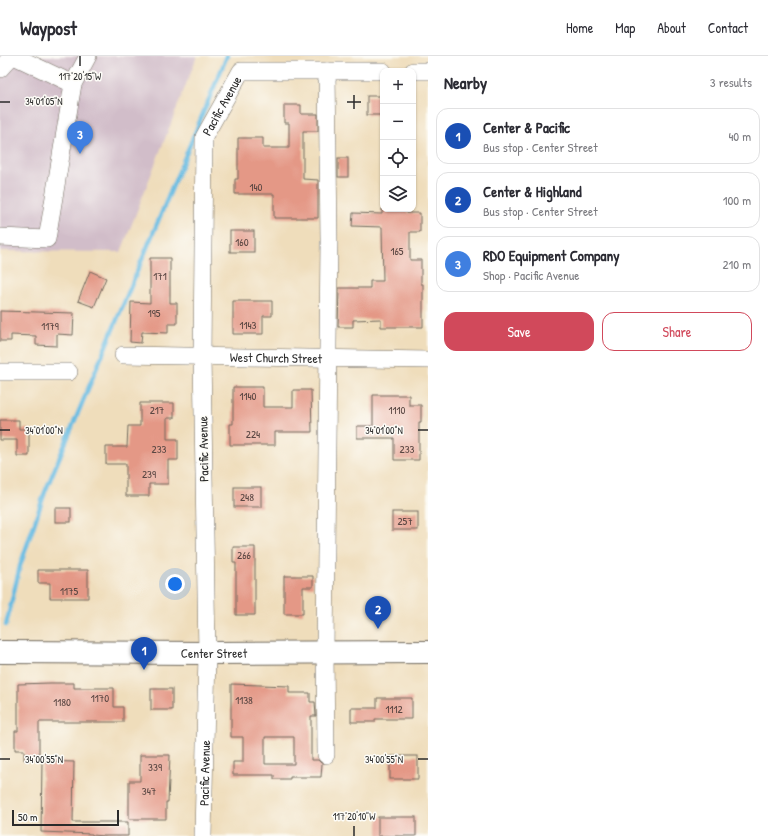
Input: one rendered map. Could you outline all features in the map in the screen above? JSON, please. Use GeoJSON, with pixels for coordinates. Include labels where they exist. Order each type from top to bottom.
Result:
{"type":"FeatureCollection","features":[{"type":"Feature","properties":{"kind":"main road","name":"Center Street"},"geometry":{"type":"LineString","coordinates":[[0,652],[428,652]]}},
{"type":"Feature","properties":{"kind":"street"},"geometry":{"type":"LineString","coordinates":[[0,69],[13,56],[74,84]]}},
{"type":"Feature","properties":{"kind":"street"},"geometry":{"type":"LineString","coordinates":[[0,237],[47,238],[74,84],[88,56]]}},
{"type":"Feature","properties":{"kind":"street","name":"Pacific Avenue"},"geometry":{"type":"LineString","coordinates":[[204,836],[207,653],[202,356],[204,137],[241,71],[327,71]]}},
{"type":"Feature","properties":{"kind":"street"},"geometry":{"type":"LineString","coordinates":[[326,755],[325,652],[329,241],[327,71],[380,71]]}},
{"type":"Feature","properties":{"kind":"street"},"geometry":{"type":"LineString","coordinates":[[416,71],[428,71]]}},
{"type":"Feature","properties":{"kind":"street","name":"West Church Street"},"geometry":{"type":"LineString","coordinates":[[123,354],[428,360]]}},
{"type":"Feature","properties":{"kind":"street"},"geometry":{"type":"LineString","coordinates":[[0,372],[69,372]]}},
{"type":"Feature","properties":{"kind":"shaded area"},"geometry":{"type":"Polygon","coordinates":[[[0,56],[197,56],[121,252],[0,251],[0,56]]]}},
{"type":"Feature","properties":{"kind":"building"},"geometry":{"type":"Polygon","coordinates":[[[367,96],[380,96],[380,115],[367,115],[367,96]]]}},
{"type":"Feature","properties":{"kind":"building"},"geometry":{"type":"Polygon","coordinates":[[[284,105],[301,105],[301,114],[318,114],[318,131],[303,131],[303,179],[318,180],[318,218],[274,218],[274,194],[235,194],[235,179],[238,179],[238,138],[263,138],[263,148],[289,148],[289,123],[284,123],[284,105]]]}},
{"type":"Feature","properties":{"kind":"building"},"geometry":{"type":"Polygon","coordinates":[[[338,158],[348,158],[348,177],[338,177],[338,158]]]}},
{"type":"Feature","properties":{"kind":"building"},"geometry":{"type":"Polygon","coordinates":[[[382,212],[420,213],[420,232],[410,232],[410,260],[421,260],[421,284],[423,284],[423,327],[381,327],[381,319],[353,320],[353,327],[338,327],[339,288],[370,288],[370,281],[383,281],[382,227],[352,226],[353,213],[382,214],[382,212]]]}},
{"type":"Feature","properties":{"kind":"building"},"geometry":{"type":"Polygon","coordinates":[[[230,231],[254,231],[254,252],[230,252],[230,231]]]}},
{"type":"Feature","properties":{"kind":"building"},"geometry":{"type":"Polygon","coordinates":[[[150,258],[170,258],[170,303],[177,303],[177,324],[168,324],[168,333],[142,332],[141,343],[130,342],[131,302],[150,303],[150,258]]]}},
{"type":"Feature","properties":{"kind":"building"},"geometry":{"type":"Polygon","coordinates":[[[90,271],[106,278],[94,307],[78,301],[90,271]]]}},
{"type":"Feature","properties":{"kind":"building"},"geometry":{"type":"Polygon","coordinates":[[[233,301],[272,301],[272,316],[263,316],[263,334],[233,334],[233,301]]]}},
{"type":"Feature","properties":{"kind":"building"},"geometry":{"type":"Polygon","coordinates":[[[0,311],[74,313],[73,335],[57,334],[57,346],[36,345],[36,336],[11,335],[11,341],[0,341],[0,311]]]}},
{"type":"Feature","properties":{"kind":"building"},"geometry":{"type":"Polygon","coordinates":[[[233,387],[263,387],[263,407],[293,407],[293,390],[311,390],[312,432],[275,432],[275,445],[230,445],[230,424],[233,424],[233,387]]]}},
{"type":"Feature","properties":{"kind":"building"},"geometry":{"type":"Polygon","coordinates":[[[373,395],[409,395],[409,405],[421,405],[421,422],[419,422],[419,460],[394,460],[394,438],[357,438],[357,426],[373,426],[373,395]]]}},
{"type":"Feature","properties":{"kind":"building"},"geometry":{"type":"Polygon","coordinates":[[[140,403],[174,403],[174,418],[167,418],[167,439],[178,439],[178,460],[168,460],[168,484],[149,484],[149,496],[126,496],[126,464],[106,464],[106,447],[127,447],[128,426],[140,426],[140,403]]]}},
{"type":"Feature","properties":{"kind":"building"},"geometry":{"type":"Polygon","coordinates":[[[0,420],[19,420],[19,429],[29,429],[29,456],[17,456],[17,440],[0,440],[0,420]]]}},
{"type":"Feature","properties":{"kind":"building"},"geometry":{"type":"Polygon","coordinates":[[[234,487],[261,487],[261,507],[234,507],[234,487]]]}},
{"type":"Feature","properties":{"kind":"building"},"geometry":{"type":"Polygon","coordinates":[[[55,508],[71,508],[71,522],[55,522],[55,508]]]}},
{"type":"Feature","properties":{"kind":"building"},"geometry":{"type":"Polygon","coordinates":[[[392,512],[418,512],[418,530],[392,530],[392,512]]]}},
{"type":"Feature","properties":{"kind":"building"},"geometry":{"type":"Polygon","coordinates":[[[233,547],[255,547],[255,615],[236,615],[236,563],[233,563],[233,547]]]}},
{"type":"Feature","properties":{"kind":"building"},"geometry":{"type":"Polygon","coordinates":[[[38,570],[88,570],[88,598],[50,598],[50,583],[38,583],[38,570]]]}},
{"type":"Feature","properties":{"kind":"building"},"geometry":{"type":"Polygon","coordinates":[[[284,576],[313,576],[313,587],[303,587],[303,614],[284,614],[284,576]]]}},
{"type":"Feature","properties":{"kind":"building"},"geometry":{"type":"Polygon","coordinates":[[[74,683],[74,688],[114,688],[114,707],[123,707],[123,722],[39,722],[39,760],[24,760],[24,750],[15,750],[15,731],[18,731],[18,684],[74,683]]]}},
{"type":"Feature","properties":{"kind":"building"},"geometry":{"type":"Polygon","coordinates":[[[231,684],[289,686],[289,693],[310,693],[310,702],[315,702],[316,716],[311,716],[311,760],[318,760],[322,764],[321,777],[290,777],[290,779],[274,779],[274,775],[233,775],[233,762],[243,762],[243,737],[231,737],[231,684]],[[265,737],[265,764],[294,764],[294,737],[265,737]]]}},
{"type":"Feature","properties":{"kind":"building"},"geometry":{"type":"Polygon","coordinates":[[[151,689],[172,689],[172,710],[151,710],[151,689]]]}},
{"type":"Feature","properties":{"kind":"building"},"geometry":{"type":"Polygon","coordinates":[[[377,698],[412,698],[412,719],[375,719],[375,722],[351,722],[351,708],[377,708],[377,698]]]}},
{"type":"Feature","properties":{"kind":"building"},"geometry":{"type":"Polygon","coordinates":[[[140,755],[170,755],[166,819],[129,819],[129,781],[140,781],[140,755]]]}},
{"type":"Feature","properties":{"kind":"building"},"geometry":{"type":"Polygon","coordinates":[[[390,756],[418,756],[418,779],[390,779],[390,756]]]}},
{"type":"Feature","properties":{"kind":"building"},"geometry":{"type":"Polygon","coordinates":[[[42,761],[74,762],[73,822],[128,822],[128,836],[41,832],[42,761]]]}},
{"type":"Feature","properties":{"kind":"building"},"geometry":{"type":"Polygon","coordinates":[[[378,817],[416,817],[416,836],[378,836],[378,817]]]}},
{"type":"Feature","properties":{"kind":"waterway"},"geometry":{"type":"LineString","coordinates":[[6,625],[20,566],[45,492],[227,56]]}},
{"type":"Feature","properties":{"kind":"place","name":"RDO Equipment Company"},"geometry":{"type":"Point","coordinates":[80,154]}},
{"type":"Feature","properties":{"kind":"place","name":"Center & Highland"},"geometry":{"type":"Point","coordinates":[378,629]}},
{"type":"Feature","properties":{"kind":"place","name":"Center & Pacific"},"geometry":{"type":"Point","coordinates":[144,670]}}]}
